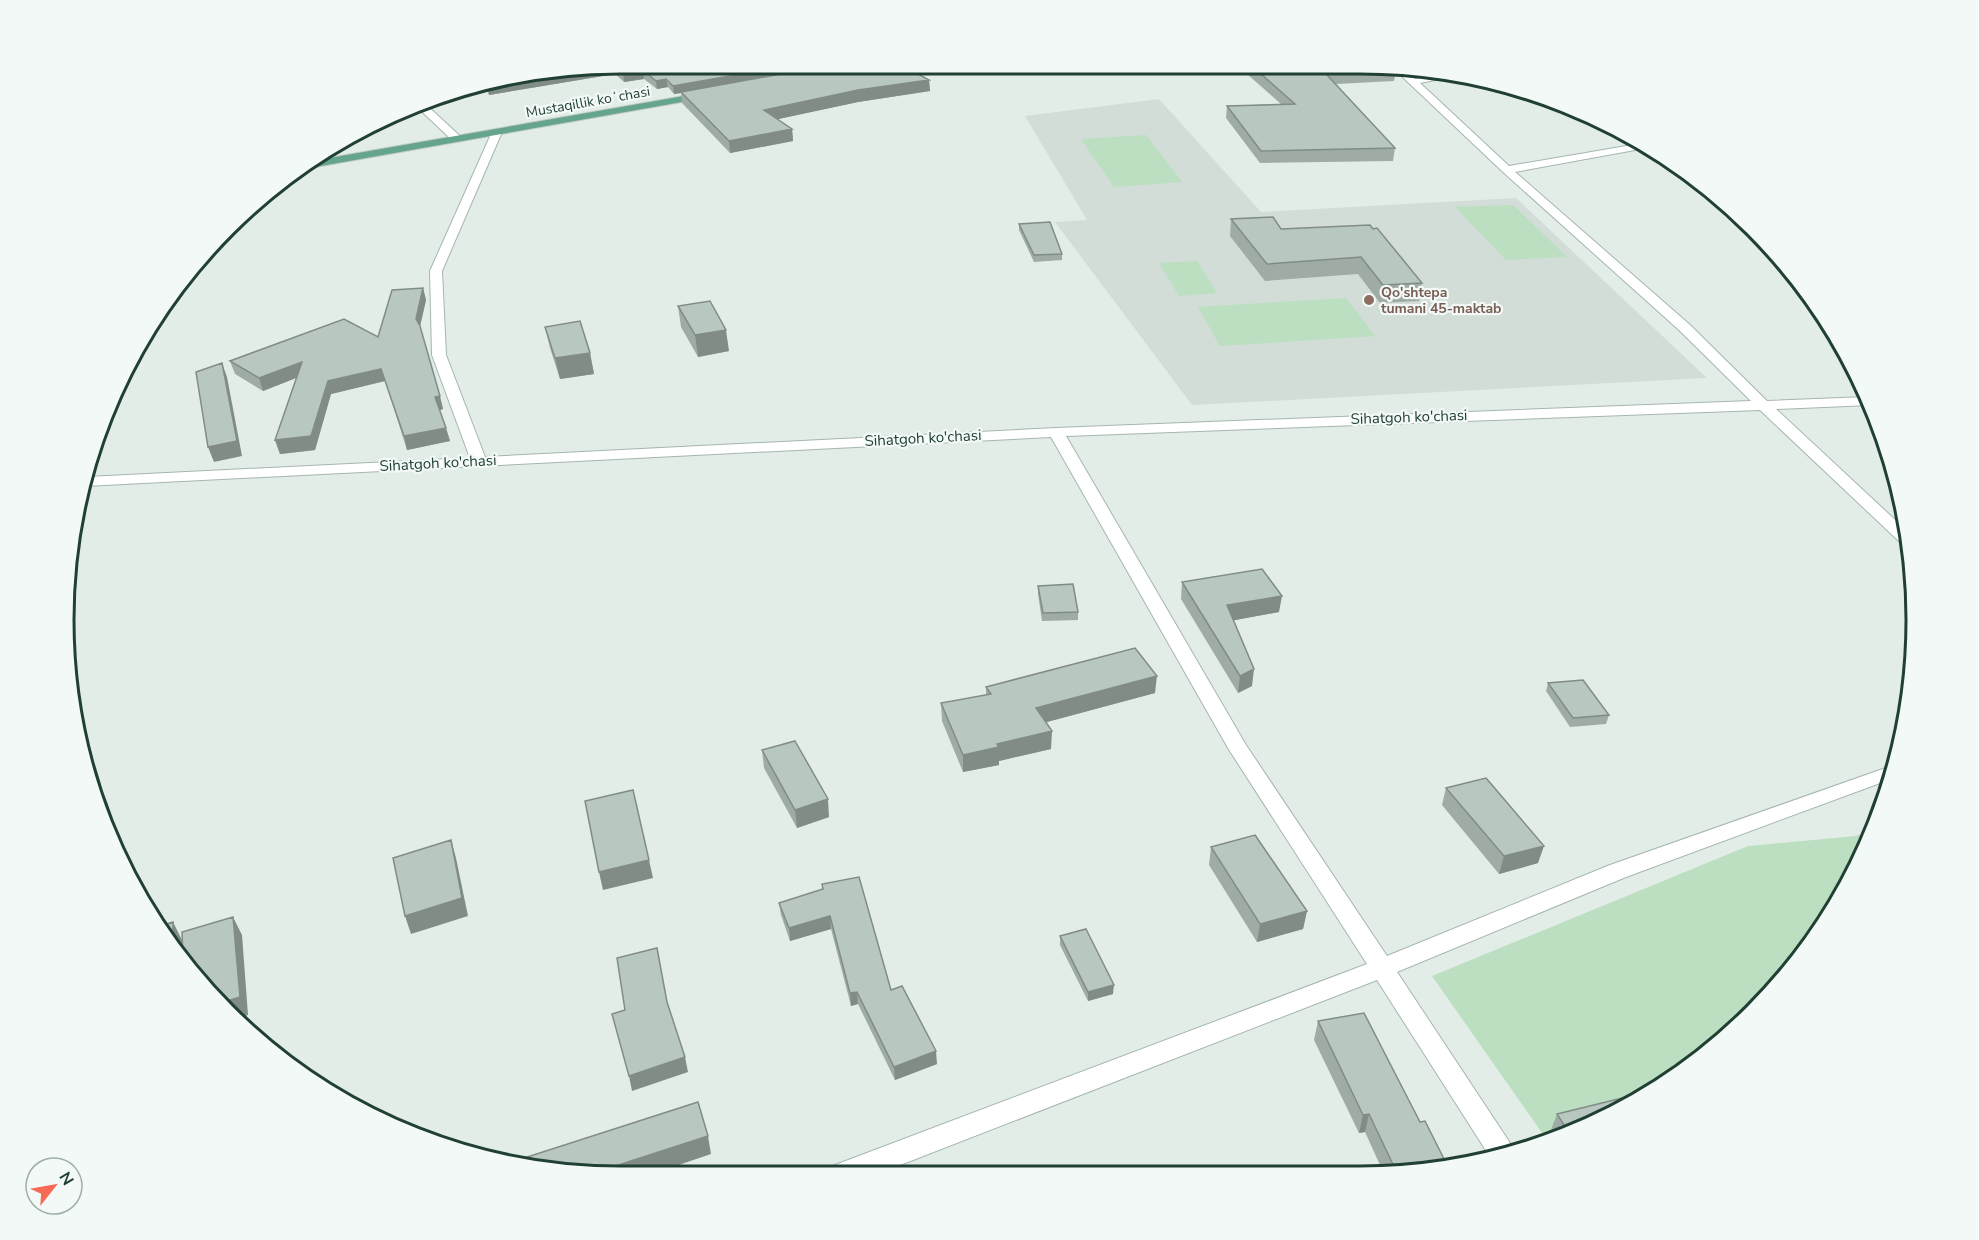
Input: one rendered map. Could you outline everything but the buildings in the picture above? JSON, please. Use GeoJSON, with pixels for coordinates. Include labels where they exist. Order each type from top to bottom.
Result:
{"type":"FeatureCollection","features":[{"type":"Feature","properties":{"kind":"main road","name":"Mustaqillik koʻchasi"},"geometry":{"type":"LineString","coordinates":[[321,163],[716,93]]}},
{"type":"Feature","properties":{"kind":"street"},"geometry":{"type":"LineString","coordinates":[[1407,76],[1506,170],[1684,327],[1761,403],[1898,531]]}},
{"type":"Feature","properties":{"kind":"street"},"geometry":{"type":"LineString","coordinates":[[1413,82],[1432,78]]}},
{"type":"Feature","properties":{"kind":"street"},"geometry":{"type":"LineString","coordinates":[[426,110],[457,139]]}},
{"type":"Feature","properties":{"kind":"street"},"geometry":{"type":"LineString","coordinates":[[479,460],[439,355],[436,271],[497,132]]}},
{"type":"Feature","properties":{"kind":"street"},"geometry":{"type":"LineString","coordinates":[[1506,170],[1633,148]]}},
{"type":"Feature","properties":{"kind":"street","name":"Sihatgoh ko'chasi"},"geometry":{"type":"LineString","coordinates":[[91,482],[1056,432],[1761,403],[1860,401]]}},
{"type":"Feature","properties":{"kind":"street"},"geometry":{"type":"LineString","coordinates":[[1056,432],[1238,748],[1499,1148]]}},
{"type":"Feature","properties":{"kind":"street"},"geometry":{"type":"LineString","coordinates":[[863,1166],[1382,968],[1618,871],[1883,774]]}},
{"type":"Feature","properties":{"kind":"shaded area","name":"Qo'shtepa tumani 45-maktab"},"geometry":{"type":"Polygon","coordinates":[[[1159,99],[1261,212],[1516,198],[1707,378],[1192,405],[1055,222],[1087,220],[1025,116],[1159,99]]]}},
{"type":"Feature","properties":{"kind":"green space"},"geometry":{"type":"Polygon","coordinates":[[[1146,135],[1182,182],[1114,187],[1081,139],[1146,135]]]}},
{"type":"Feature","properties":{"kind":"green space"},"geometry":{"type":"Polygon","coordinates":[[[1513,205],[1567,257],[1506,260],[1455,207],[1513,205]]]}},
{"type":"Feature","properties":{"kind":"green space"},"geometry":{"type":"Polygon","coordinates":[[[1197,261],[1217,293],[1179,296],[1159,263],[1197,261]]]}},
{"type":"Feature","properties":{"kind":"green space"},"geometry":{"type":"Polygon","coordinates":[[[1346,298],[1375,336],[1220,346],[1198,307],[1346,298]]]}},
{"type":"Feature","properties":{"kind":"green space"},"geometry":{"type":"Polygon","coordinates":[[[1862,834],[1832,893],[1793,953],[1770,980],[1719,1031],[1692,1054],[1632,1093],[1601,1110],[1543,1134],[1432,976],[1748,846],[1862,834]]]}},
{"type":"Feature","properties":{"kind":"place","name":"Qo'shtepa tumani 45-maktab"},"geometry":{"type":"Point","coordinates":[1369,300]}}]}
